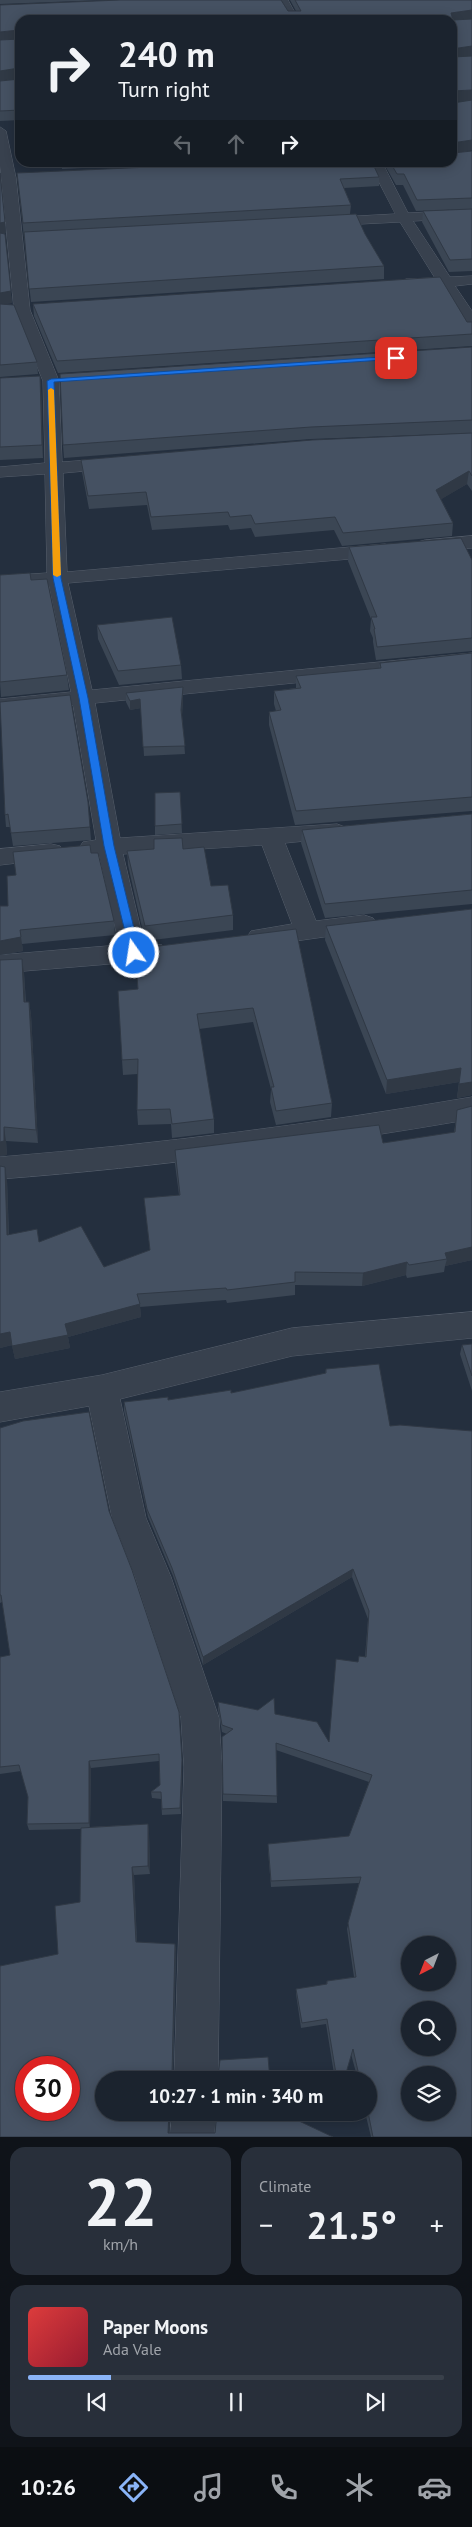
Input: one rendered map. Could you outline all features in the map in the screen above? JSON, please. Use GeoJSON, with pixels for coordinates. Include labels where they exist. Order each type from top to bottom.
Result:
{"type":"FeatureCollection","features":[{"type":"Feature","properties":{"kind":"street"},"geometry":{"type":"LineString","coordinates":[[282,0],[291,15]]}},
{"type":"Feature","properties":{"kind":"street"},"geometry":{"type":"LineString","coordinates":[[4,131],[13,239],[15,310],[52,381],[52,467],[57,578],[84,698],[109,846],[134,953]]}},
{"type":"Feature","properties":{"kind":"street"},"geometry":{"type":"LineString","coordinates":[[378,167],[404,218],[472,323]]}},
{"type":"Feature","properties":{"kind":"street"},"geometry":{"type":"LineString","coordinates":[[304,223],[472,214]]}},
{"type":"Feature","properties":{"kind":"street"},"geometry":{"type":"LineString","coordinates":[[395,285],[472,280]]}},
{"type":"Feature","properties":{"kind":"street"},"geometry":{"type":"LineString","coordinates":[[15,310],[42,308]]}},
{"type":"Feature","properties":{"kind":"street"},"geometry":{"type":"LineString","coordinates":[[0,472],[137,461]]}},
{"type":"Feature","properties":{"kind":"street"},"geometry":{"type":"LineString","coordinates":[[0,582],[132,573],[472,542]]}},
{"type":"Feature","properties":{"kind":"street"},"geometry":{"type":"LineString","coordinates":[[0,706],[472,659]]}},
{"type":"Feature","properties":{"kind":"street"},"geometry":{"type":"LineString","coordinates":[[0,857],[109,846],[271,838],[356,830]]}},
{"type":"Feature","properties":{"kind":"street"},"geometry":{"type":"LineString","coordinates":[[271,838],[307,931]]}},
{"type":"Feature","properties":{"kind":"street"},"geometry":{"type":"LineString","coordinates":[[240,939],[385,922]]}},
{"type":"Feature","properties":{"kind":"street"},"geometry":{"type":"LineString","coordinates":[[0,964],[173,948]]}},
{"type":"Feature","properties":{"kind":"street"},"geometry":{"type":"LineString","coordinates":[[0,1168],[63,1163],[355,1128],[472,1108]]}},
{"type":"Feature","properties":{"kind":"street"},"geometry":{"type":"LineString","coordinates":[[0,1407],[102,1389],[292,1342],[472,1325]]}},
{"type":"Feature","properties":{"kind":"street"},"geometry":{"type":"LineString","coordinates":[[102,1389],[129,1518],[153,1577],[200,1718],[203,1767],[196,2071]]}},
{"type":"Feature","properties":{"kind":"street"},"geometry":{"type":"LineString","coordinates":[[192,2137],[193,2121]]}},
{"type":"Feature","properties":{"kind":"building"},"geometry":{"type":"Polygon","coordinates":[[[120,0],[281,0],[288,11],[301,11],[295,0],[472,0],[472,10],[451,13],[452,15],[15,15],[15,30],[0,32],[0,5],[120,0]]]}},
{"type":"Feature","properties":{"kind":"building"},"geometry":{"type":"Polygon","coordinates":[[[472,19],[472,46],[457,48],[457,20],[472,19]]]}},
{"type":"Feature","properties":{"kind":"building"},"geometry":{"type":"Polygon","coordinates":[[[15,39],[15,69],[0,71],[0,40],[15,39]]]}},
{"type":"Feature","properties":{"kind":"building"},"geometry":{"type":"Polygon","coordinates":[[[472,56],[472,90],[457,91],[457,57],[472,56]]]}},
{"type":"Feature","properties":{"kind":"building"},"geometry":{"type":"Polygon","coordinates":[[[15,80],[15,110],[0,111],[0,81],[15,80]]]}},
{"type":"Feature","properties":{"kind":"building"},"geometry":{"type":"Polygon","coordinates":[[[472,100],[472,140],[457,142],[457,102],[472,100]]]}},
{"type":"Feature","properties":{"kind":"building"},"geometry":{"type":"Polygon","coordinates":[[[472,151],[472,198],[417,200],[404,174],[397,174],[393,167],[457,167],[457,153],[472,151]]]}},
{"type":"Feature","properties":{"kind":"building"},"geometry":{"type":"Polygon","coordinates":[[[150,167],[374,167],[379,177],[340,179],[351,205],[23,223],[17,173],[150,167]]]}},
{"type":"Feature","properties":{"kind":"building"},"geometry":{"type":"Polygon","coordinates":[[[0,173],[5,222],[0,223],[0,173]]]}},
{"type":"Feature","properties":{"kind":"building"},"geometry":{"type":"Polygon","coordinates":[[[472,209],[472,259],[450,260],[423,211],[472,209]]]}},
{"type":"Feature","properties":{"kind":"building"},"geometry":{"type":"Polygon","coordinates":[[[356,214],[365,234],[384,266],[29,289],[24,232],[356,214]]]}},
{"type":"Feature","properties":{"kind":"building"},"geometry":{"type":"Polygon","coordinates":[[[0,233],[5,234],[11,291],[0,293],[0,233]]]}},
{"type":"Feature","properties":{"kind":"building"},"geometry":{"type":"Polygon","coordinates":[[[440,277],[467,322],[472,322],[472,334],[57,361],[33,304],[440,277]]]}},
{"type":"Feature","properties":{"kind":"building"},"geometry":{"type":"Polygon","coordinates":[[[0,304],[14,305],[37,362],[0,365],[0,304]]]}},
{"type":"Feature","properties":{"kind":"building"},"geometry":{"type":"Polygon","coordinates":[[[472,347],[472,420],[311,427],[63,445],[60,374],[472,347]]]}},
{"type":"Feature","properties":{"kind":"building"},"geometry":{"type":"Polygon","coordinates":[[[40,376],[42,445],[0,447],[0,378],[40,376]]]}},
{"type":"Feature","properties":{"kind":"building"},"geometry":{"type":"Polygon","coordinates":[[[472,433],[472,476],[469,471],[436,490],[453,523],[343,533],[335,517],[255,524],[251,515],[230,517],[228,512],[151,517],[146,492],[88,496],[81,460],[312,440],[472,433]]]}},
{"type":"Feature","properties":{"kind":"building"},"geometry":{"type":"Polygon","coordinates":[[[461,538],[472,560],[472,638],[377,647],[375,629],[371,617],[377,617],[349,547],[461,538]]]}},
{"type":"Feature","properties":{"kind":"building"},"geometry":{"type":"Polygon","coordinates":[[[30,573],[31,580],[47,579],[67,675],[0,682],[0,575],[30,573]]]}},
{"type":"Feature","properties":{"kind":"building"},"geometry":{"type":"Polygon","coordinates":[[[172,617],[181,665],[118,671],[97,625],[172,617]]]}},
{"type":"Feature","properties":{"kind":"building"},"geometry":{"type":"Polygon","coordinates":[[[472,653],[472,797],[296,811],[269,712],[281,710],[274,691],[301,688],[296,676],[381,668],[380,663],[472,653]]]}},
{"type":"Feature","properties":{"kind":"building"},"geometry":{"type":"Polygon","coordinates":[[[183,687],[181,710],[185,746],[143,747],[140,699],[130,701],[126,693],[183,687]]]}},
{"type":"Feature","properties":{"kind":"building"},"geometry":{"type":"Polygon","coordinates":[[[70,695],[88,802],[90,827],[11,833],[8,814],[5,815],[0,702],[70,695]]]}},
{"type":"Feature","properties":{"kind":"building"},"geometry":{"type":"Polygon","coordinates":[[[180,792],[182,824],[155,826],[155,793],[180,792]]]}},
{"type":"Feature","properties":{"kind":"building"},"geometry":{"type":"Polygon","coordinates":[[[472,814],[472,890],[325,904],[302,830],[472,814]]]}},
{"type":"Feature","properties":{"kind":"building"},"geometry":{"type":"Polygon","coordinates":[[[182,838],[183,849],[204,847],[211,886],[228,885],[233,915],[145,926],[127,851],[154,849],[154,839],[182,838]]]}},
{"type":"Feature","properties":{"kind":"building"},"geometry":{"type":"Polygon","coordinates":[[[90,845],[91,853],[98,853],[114,921],[20,930],[21,937],[0,941],[0,906],[8,906],[7,876],[16,875],[13,852],[90,845]]]}},
{"type":"Feature","properties":{"kind":"building"},"geometry":{"type":"Polygon","coordinates":[[[472,909],[472,1082],[459,1084],[461,1068],[387,1080],[326,926],[472,909]]]}},
{"type":"Feature","properties":{"kind":"building"},"geometry":{"type":"Polygon","coordinates":[[[296,929],[332,1103],[276,1111],[271,1087],[274,1087],[253,1008],[197,1014],[214,1119],[172,1124],[170,1109],[137,1110],[138,1059],[122,1060],[118,991],[138,989],[135,949],[296,929]]]}},
{"type":"Feature","properties":{"kind":"building"},"geometry":{"type":"Polygon","coordinates":[[[22,959],[24,1002],[29,1002],[36,1130],[4,1127],[4,1141],[0,1142],[0,960],[22,959]]]}},
{"type":"Feature","properties":{"kind":"building"},"geometry":{"type":"Polygon","coordinates":[[[472,1106],[472,1247],[445,1253],[447,1259],[409,1265],[407,1262],[363,1273],[295,1272],[295,1282],[227,1290],[226,1288],[137,1294],[140,1304],[65,1324],[68,1335],[12,1346],[10,1332],[0,1334],[0,1166],[5,1167],[7,1235],[37,1229],[39,1242],[81,1226],[104,1267],[150,1250],[144,1198],[180,1195],[175,1150],[379,1125],[383,1143],[455,1132],[457,1110],[472,1106]]]}},
{"type":"Feature","properties":{"kind":"building"},"geometry":{"type":"Polygon","coordinates":[[[472,1344],[472,1376],[462,1345],[472,1344]]]}},
{"type":"Feature","properties":{"kind":"building"},"geometry":{"type":"Polygon","coordinates":[[[379,1364],[390,1426],[400,1425],[472,1431],[472,2137],[373,2137],[370,2121],[377,2121],[377,2071],[358,2071],[353,2049],[347,2071],[336,2071],[327,2019],[302,2023],[296,1989],[327,1984],[327,1981],[356,1977],[348,1923],[361,1877],[271,1881],[268,1844],[349,1836],[372,1775],[276,1743],[277,1796],[223,1794],[222,1737],[233,1729],[222,1725],[218,1702],[258,1710],[274,1698],[275,1714],[317,1722],[329,1742],[336,1659],[358,1662],[359,1656],[366,1657],[369,1611],[353,1569],[203,1657],[172,1568],[147,1509],[124,1402],[168,1397],[168,1400],[231,1390],[231,1393],[326,1373],[326,1369],[379,1364]]]}},
{"type":"Feature","properties":{"kind":"building"},"geometry":{"type":"Polygon","coordinates":[[[89,1412],[109,1511],[132,1570],[179,1712],[182,1760],[180,1808],[162,1809],[161,1792],[151,1792],[160,1785],[159,1754],[89,1761],[89,1823],[27,1824],[28,1797],[19,1765],[0,1767],[0,1657],[10,1655],[0,1595],[0,1428],[23,1421],[89,1412]]]}},
{"type":"Feature","properties":{"kind":"building"},"geometry":{"type":"Polygon","coordinates":[[[148,1824],[148,1866],[132,1867],[136,1942],[175,1944],[172,2071],[95,2071],[95,2121],[169,2121],[168,2133],[215,2133],[216,2121],[299,2121],[333,2137],[0,2137],[0,1966],[58,1954],[55,1906],[80,1902],[81,1828],[148,1824]]]}},
{"type":"Feature","properties":{"kind":"building"},"geometry":{"type":"Polygon","coordinates":[[[268,2057],[269,2071],[219,2071],[220,2060],[268,2057]]]}},
{"type":"Feature","properties":{"kind":"slow traffic"},"geometry":{"type":"LineString","coordinates":[[51,390],[57,575]]}},
{"type":"Feature","properties":{"kind":"route"},"geometry":{"type":"LineString","coordinates":[[134,953],[109,846],[84,698],[57,578],[52,467],[51,381],[396,358]]}}]}
